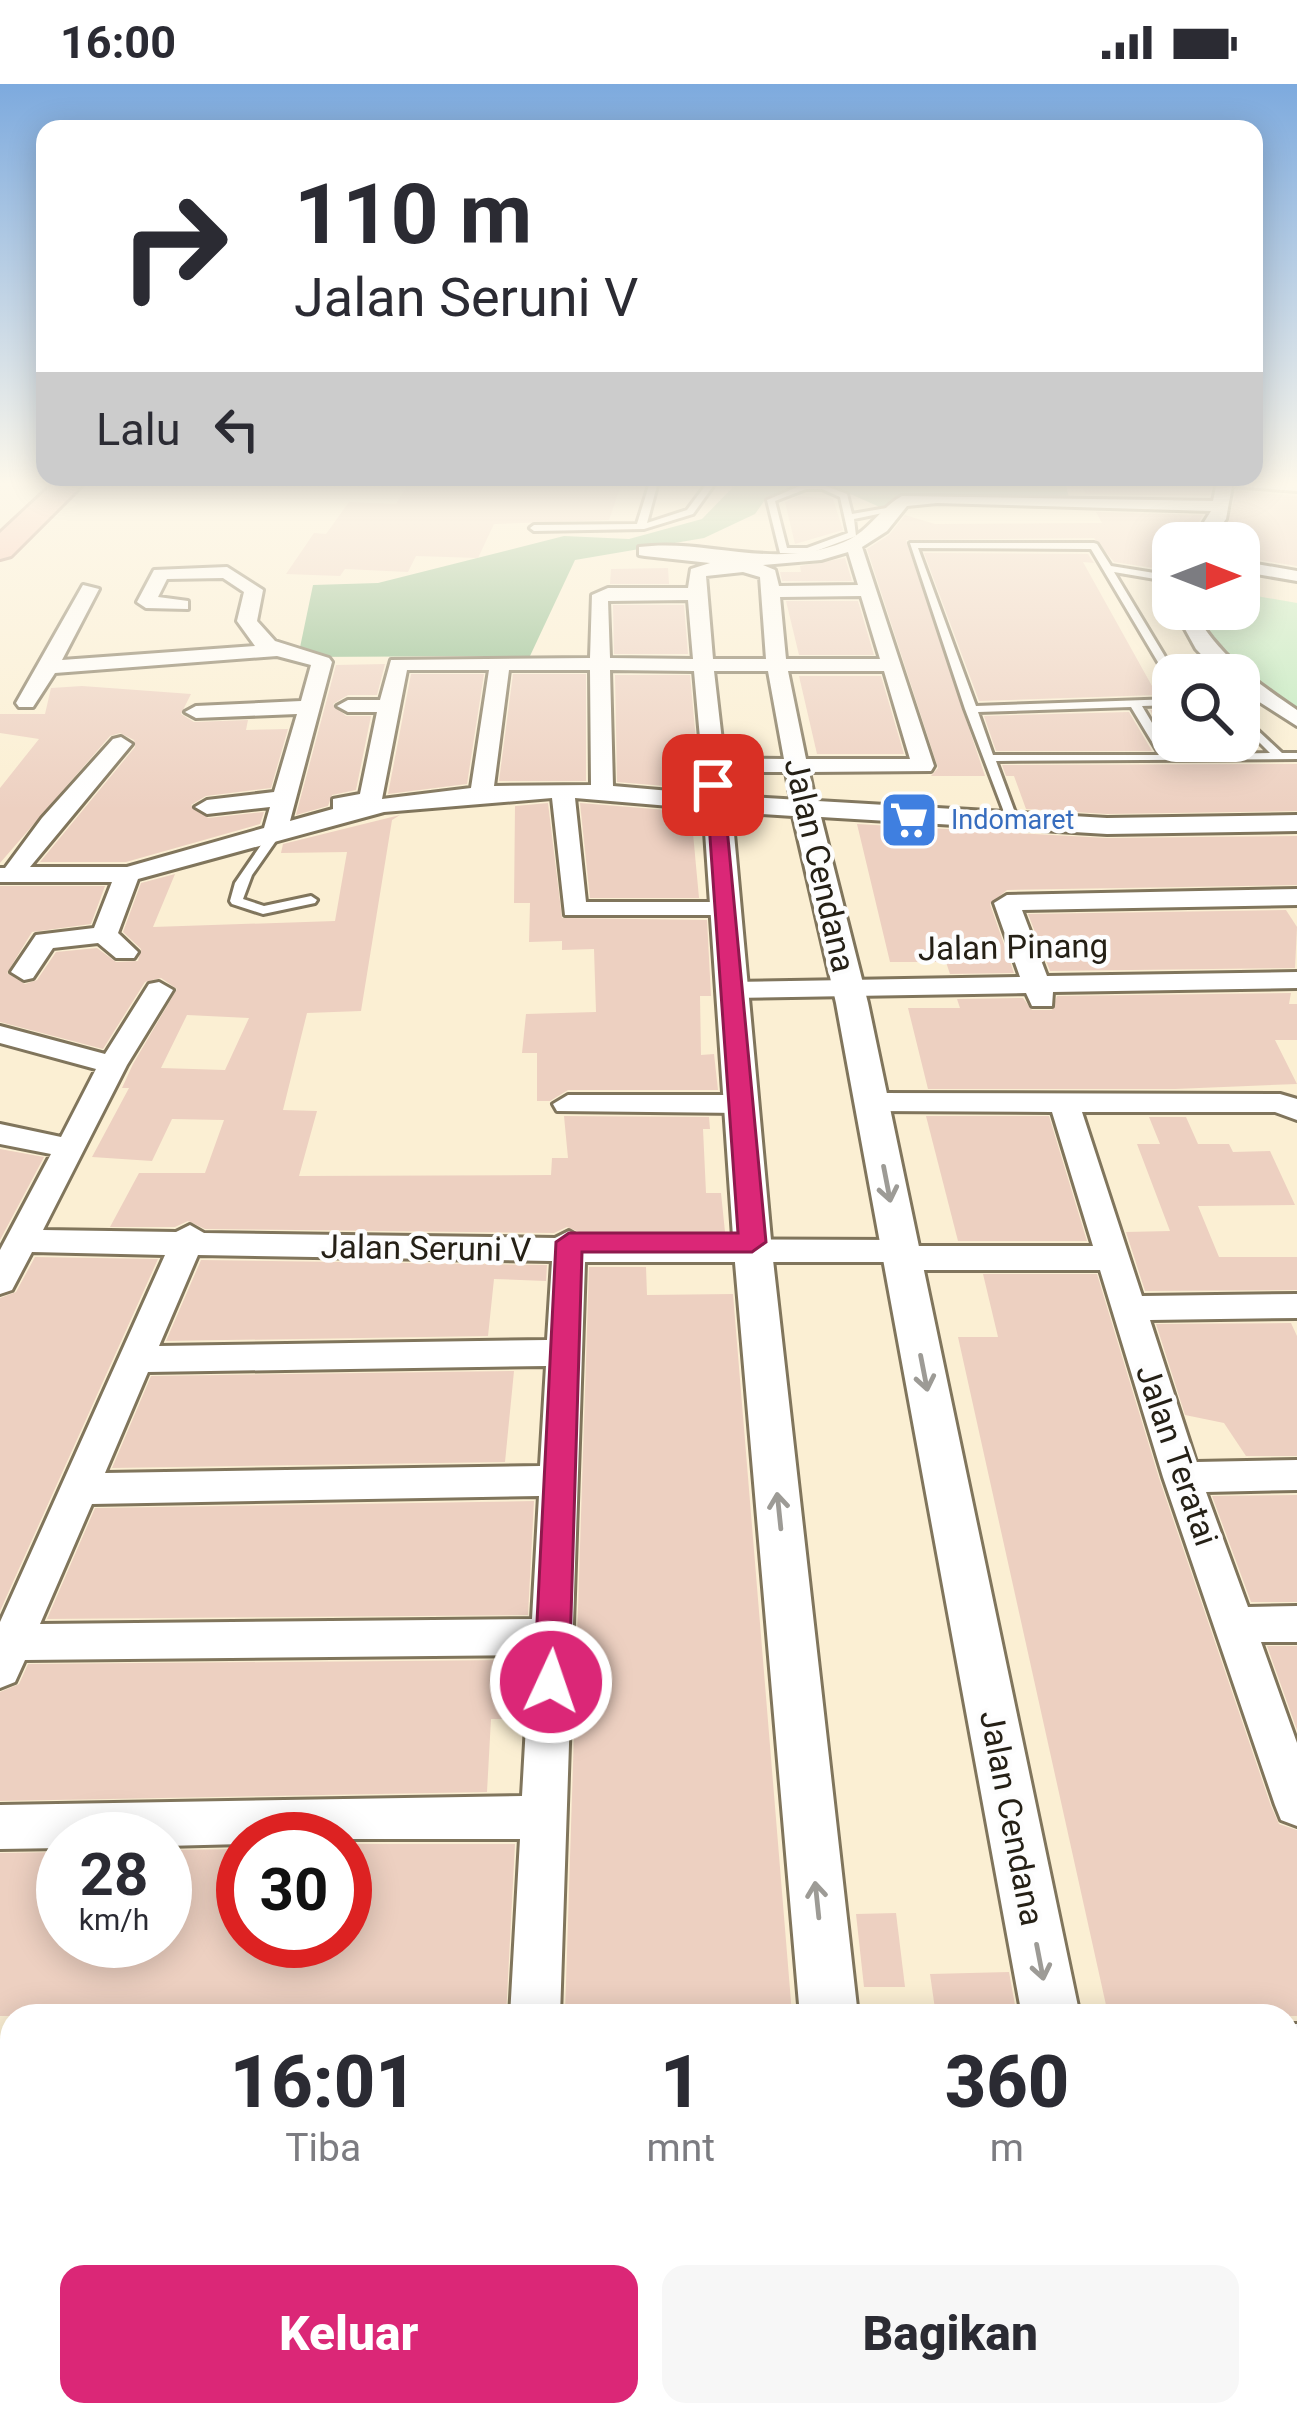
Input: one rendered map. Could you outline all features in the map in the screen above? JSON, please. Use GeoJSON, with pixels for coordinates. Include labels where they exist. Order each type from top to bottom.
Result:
{"type":"FeatureCollection","features":[{"type":"Feature","properties":{"kind":"street"},"geometry":{"type":"LineString","coordinates":[[26,703],[90,591]]}},
{"type":"Feature","properties":{"kind":"street"},"geometry":{"type":"LineString","coordinates":[[151,591],[146,602],[182,605]]}},
{"type":"Feature","properties":{"kind":"street"},"geometry":{"type":"LineString","coordinates":[[254,591],[247,621],[250,631],[276,650]]}},
{"type":"Feature","properties":{"kind":"street"},"geometry":{"type":"LineString","coordinates":[[770,592],[805,591]]}},
{"type":"Feature","properties":{"kind":"street"},"geometry":{"type":"LineString","coordinates":[[6,875],[127,874],[367,809],[563,792],[682,795],[796,765],[922,766],[869,591]]}},
{"type":"Feature","properties":{"kind":"street","name":"Jalan Cendana"},"geometry":{"type":"LineString","coordinates":[[770,592],[777,665],[796,765],[815,806],[1049,2004]]}},
{"type":"Feature","properties":{"kind":"street"},"geometry":{"type":"LineString","coordinates":[[602,786],[600,597],[697,594],[753,1247],[828,2004]]}},
{"type":"Feature","properties":{"kind":"street"},"geometry":{"type":"LineString","coordinates":[[48,667],[276,650],[322,662],[308,706],[296,804],[274,836]]}},
{"type":"Feature","properties":{"kind":"street"},"geometry":{"type":"LineString","coordinates":[[482,789],[500,663]]}},
{"type":"Feature","properties":{"kind":"street"},"geometry":{"type":"LineString","coordinates":[[370,800],[398,664],[893,665]]}},
{"type":"Feature","properties":{"kind":"street"},"geometry":{"type":"LineString","coordinates":[[1260,693],[1297,720]]}},
{"type":"Feature","properties":{"kind":"street"},"geometry":{"type":"LineString","coordinates":[[196,712],[308,706]]}},
{"type":"Feature","properties":{"kind":"street"},"geometry":{"type":"LineString","coordinates":[[348,706],[387,706]]}},
{"type":"Feature","properties":{"kind":"street"},"geometry":{"type":"LineString","coordinates":[[6,875],[121,744]]}},
{"type":"Feature","properties":{"kind":"street"},"geometry":{"type":"LineString","coordinates":[[207,807],[370,800],[482,789],[714,784],[815,806],[1010,815],[1108,826],[1297,820]]}},
{"type":"Feature","properties":{"kind":"street"},"geometry":{"type":"LineString","coordinates":[[563,792],[574,910],[724,910]]}},
{"type":"Feature","properties":{"kind":"street"},"geometry":{"type":"LineString","coordinates":[[24,972],[45,941],[115,944],[127,874]]}},
{"type":"Feature","properties":{"kind":"street"},"geometry":{"type":"LineString","coordinates":[[1039,991],[1006,903],[1296,898]]}},
{"type":"Feature","properties":{"kind":"street","name":"Jalan Pinang"},"geometry":{"type":"LineString","coordinates":[[732,998],[1297,980]]}},
{"type":"Feature","properties":{"kind":"street"},"geometry":{"type":"LineString","coordinates":[[0,1282],[113,1065],[160,990]]}},
{"type":"Feature","properties":{"kind":"street","name":"Jalan Pinang"},"geometry":{"type":"LineString","coordinates":[[1039,991],[1297,999]]}},
{"type":"Feature","properties":{"kind":"street"},"geometry":{"type":"LineString","coordinates":[[5,1035],[113,1065]]}},
{"type":"Feature","properties":{"kind":"street"},"geometry":{"type":"LineString","coordinates":[[872,1102],[1280,1103],[1297,1111]]}},
{"type":"Feature","properties":{"kind":"street","name":"Jalan Teratai"},"geometry":{"type":"LineString","coordinates":[[1064,1103],[1182,1477],[1297,1805]]}},
{"type":"Feature","properties":{"kind":"street"},"geometry":{"type":"LineString","coordinates":[[568,1104],[741,1104]]}},
{"type":"Feature","properties":{"kind":"street"},"geometry":{"type":"LineString","coordinates":[[0,1134],[73,1149]]}},
{"type":"Feature","properties":{"kind":"street","name":"Jalan Seruni V"},"geometry":{"type":"LineString","coordinates":[[25,1237],[753,1247],[1111,1258]]}},
{"type":"Feature","properties":{"kind":"street"},"geometry":{"type":"LineString","coordinates":[[188,1240],[6,1656],[554,1637]]}},
{"type":"Feature","properties":{"kind":"street"},"geometry":{"type":"LineString","coordinates":[[535,2004],[569,1246]]}},
{"type":"Feature","properties":{"kind":"street"},"geometry":{"type":"LineString","coordinates":[[1128,1308],[1297,1306]]}},
{"type":"Feature","properties":{"kind":"street"},"geometry":{"type":"LineString","coordinates":[[136,1358],[562,1353]]}},
{"type":"Feature","properties":{"kind":"street"},"geometry":{"type":"LineString","coordinates":[[1182,1477],[1297,1475]]}},
{"type":"Feature","properties":{"kind":"street"},"geometry":{"type":"LineString","coordinates":[[79,1489],[559,1481]]}},
{"type":"Feature","properties":{"kind":"street"},"geometry":{"type":"LineString","coordinates":[[1237,1624],[1297,1624]]}},
{"type":"Feature","properties":{"kind":"street"},"geometry":{"type":"LineString","coordinates":[[0,1828],[542,1817]]}},
{"type":"Feature","properties":{"kind":"lane"},"geometry":{"type":"LineString","coordinates":[[929,591],[1010,815]]}},
{"type":"Feature","properties":{"kind":"lane"},"geometry":{"type":"LineString","coordinates":[[1124,591],[1159,654]]}},
{"type":"Feature","properties":{"kind":"lane"},"geometry":{"type":"LineString","coordinates":[[1260,698],[1267,698]]}},
{"type":"Feature","properties":{"kind":"lane"},"geometry":{"type":"LineString","coordinates":[[970,709],[1152,703]]}},
{"type":"Feature","properties":{"kind":"lane"},"geometry":{"type":"LineString","coordinates":[[1135,704],[1152,733]]}},
{"type":"Feature","properties":{"kind":"lane"},"geometry":{"type":"LineString","coordinates":[[1260,737],[1279,756]]}},
{"type":"Feature","properties":{"kind":"lane"},"geometry":{"type":"LineString","coordinates":[[1260,756],[1297,756]]}},
{"type":"Feature","properties":{"kind":"lane"},"geometry":{"type":"LineString","coordinates":[[989,758],[1152,758]]}},
{"type":"Feature","properties":{"kind":"lane"},"geometry":{"type":"LineString","coordinates":[[274,836],[261,861],[242,878],[236,901],[263,910],[310,900]]}},
{"type":"Feature","properties":{"kind":"green space"},"geometry":{"type":"Polygon","coordinates":[[[312,591],[560,591],[530,656],[298,657],[312,591]]]}},
{"type":"Feature","properties":{"kind":"green space"},"geometry":{"type":"Polygon","coordinates":[[[1260,597],[1297,603],[1297,716],[1260,688],[1260,654],[1223,654],[1208,630],[1260,630],[1260,597]]]}},
{"type":"Feature","properties":{"kind":"building"},"geometry":{"type":"Polygon","coordinates":[[[881,591],[923,591],[985,776],[931,776],[938,768],[881,591]]]}},
{"type":"Feature","properties":{"kind":"building"},"geometry":{"type":"Polygon","coordinates":[[[938,591],[1099,591],[1152,686],[1152,695],[979,701],[938,591]]]}},
{"type":"Feature","properties":{"kind":"building"},"geometry":{"type":"Polygon","coordinates":[[[786,601],[858,601],[874,655],[799,655],[786,601]]]}},
{"type":"Feature","properties":{"kind":"building"},"geometry":{"type":"Polygon","coordinates":[[[613,605],[684,605],[688,654],[614,654],[613,605]]]}},
{"type":"Feature","properties":{"kind":"building"},"geometry":{"type":"Polygon","coordinates":[[[385,664],[377,695],[348,695],[333,704],[346,716],[371,716],[356,790],[332,795],[328,806],[296,815],[336,665],[385,664]]]}},
{"type":"Feature","properties":{"kind":"building"},"geometry":{"type":"Polygon","coordinates":[[[411,674],[484,674],[467,784],[388,794],[411,674]]]}},
{"type":"Feature","properties":{"kind":"building"},"geometry":{"type":"Polygon","coordinates":[[[513,674],[586,674],[586,781],[499,781],[513,674]]]}},
{"type":"Feature","properties":{"kind":"building"},"geometry":{"type":"Polygon","coordinates":[[[615,675],[690,675],[700,784],[689,784],[689,788],[617,782],[615,675]]]}},
{"type":"Feature","properties":{"kind":"building"},"geometry":{"type":"Polygon","coordinates":[[[799,676],[881,676],[904,754],[817,754],[799,676]]]}},
{"type":"Feature","properties":{"kind":"building"},"geometry":{"type":"Polygon","coordinates":[[[51,688],[191,694],[181,714],[194,722],[248,720],[246,730],[288,729],[271,788],[206,796],[191,805],[208,818],[264,812],[260,824],[126,862],[40,862],[135,747],[134,740],[120,733],[110,736],[0,863],[0,788],[39,739],[0,733],[0,714],[45,714],[51,688]]]}},
{"type":"Feature","properties":{"kind":"building"},"geometry":{"type":"Polygon","coordinates":[[[1129,712],[1152,751],[996,751],[984,716],[1129,712]]]}},
{"type":"Feature","properties":{"kind":"building"},"geometry":{"type":"Polygon","coordinates":[[[1297,764],[1297,811],[1107,814],[1026,809],[1014,776],[1006,776],[1002,765],[1297,764]]]}},
{"type":"Feature","properties":{"kind":"building"},"geometry":{"type":"Polygon","coordinates":[[[548,803],[562,918],[707,920],[711,996],[700,996],[701,1055],[714,1054],[718,1090],[568,1090],[550,1101],[537,1101],[537,1053],[522,1053],[526,1014],[596,1012],[594,949],[562,950],[562,941],[529,942],[530,903],[514,903],[515,806],[548,803]]]}},
{"type":"Feature","properties":{"kind":"building"},"geometry":{"type":"Polygon","coordinates":[[[580,803],[691,812],[699,898],[590,898],[580,803]]]}},
{"type":"Feature","properties":{"kind":"building"},"geometry":{"type":"Polygon","coordinates":[[[400,815],[392,820],[361,1011],[307,1013],[283,1110],[317,1111],[299,1176],[551,1175],[552,1158],[568,1158],[564,1116],[709,1117],[710,1129],[703,1129],[706,1193],[721,1193],[725,1232],[584,1234],[567,1227],[554,1233],[205,1229],[188,1221],[175,1227],[110,1227],[139,1173],[205,1173],[224,1120],[172,1119],[152,1161],[92,1157],[129,1088],[122,1088],[133,1064],[177,989],[161,978],[145,982],[103,1049],[0,1022],[0,886],[105,886],[91,924],[32,932],[7,973],[25,984],[37,980],[56,952],[97,948],[116,962],[138,961],[141,949],[123,932],[141,883],[175,874],[153,927],[335,921],[347,852],[281,853],[283,844],[400,815]],[[187,1015],[161,1068],[225,1070],[249,1018],[187,1015]]]}},
{"type":"Feature","properties":{"kind":"building"},"geometry":{"type":"Polygon","coordinates":[[[857,824],[1107,838],[1297,836],[1297,885],[1007,890],[990,904],[1014,973],[950,974],[946,962],[890,962],[857,824]]]}},
{"type":"Feature","properties":{"kind":"building"},"geometry":{"type":"Polygon","coordinates":[[[1286,910],[1297,927],[1295,968],[1050,971],[1028,914],[1286,910]]]}},
{"type":"Feature","properties":{"kind":"building"},"geometry":{"type":"Polygon","coordinates":[[[1291,993],[1289,1004],[1297,1004],[1297,1040],[1275,1040],[1297,1084],[1175,1089],[928,1089],[908,1008],[960,1008],[957,999],[1023,998],[1032,1010],[1052,1010],[1057,996],[1291,993]]]}},
{"type":"Feature","properties":{"kind":"building"},"geometry":{"type":"Polygon","coordinates":[[[926,1116],[1049,1116],[1087,1241],[958,1241],[926,1116]]]}},
{"type":"Feature","properties":{"kind":"building"},"geometry":{"type":"Polygon","coordinates":[[[1149,1117],[1186,1117],[1198,1144],[1229,1144],[1233,1152],[1270,1151],[1295,1205],[1198,1206],[1219,1257],[1297,1257],[1297,1290],[1145,1291],[1126,1232],[1170,1231],[1137,1144],[1160,1144],[1149,1117]]]}},
{"type":"Feature","properties":{"kind":"building"},"geometry":{"type":"Polygon","coordinates":[[[0,1149],[44,1157],[0,1240],[0,1149]]]}},
{"type":"Feature","properties":{"kind":"building"},"geometry":{"type":"Polygon","coordinates":[[[35,1257],[158,1259],[0,1611],[0,1298],[16,1292],[35,1257]]]}},
{"type":"Feature","properties":{"kind":"building"},"geometry":{"type":"Polygon","coordinates":[[[201,1260],[547,1265],[546,1281],[494,1279],[488,1336],[166,1341],[201,1260]]]}},
{"type":"Feature","properties":{"kind":"building"},"geometry":{"type":"Polygon","coordinates":[[[589,1267],[646,1267],[647,1295],[733,1294],[791,2004],[565,2004],[589,1267]]]}},
{"type":"Feature","properties":{"kind":"building"},"geometry":{"type":"Polygon","coordinates":[[[983,1274],[1097,1274],[1159,1478],[1271,1806],[1279,1824],[1297,1830],[1297,2004],[1106,2004],[958,1337],[998,1337],[983,1274]]]}},
{"type":"Feature","properties":{"kind":"building"},"geometry":{"type":"Polygon","coordinates":[[[1291,1323],[1297,1336],[1297,1456],[1246,1456],[1224,1423],[1185,1415],[1156,1324],[1291,1323]]]}},
{"type":"Feature","properties":{"kind":"building"},"geometry":{"type":"Polygon","coordinates":[[[514,1371],[505,1462],[112,1468],[151,1376],[514,1371]]]}},
{"type":"Feature","properties":{"kind":"building"},"geometry":{"type":"Polygon","coordinates":[[[1297,1495],[1297,1602],[1251,1602],[1212,1496],[1297,1495]]]}},
{"type":"Feature","properties":{"kind":"building"},"geometry":{"type":"Polygon","coordinates":[[[534,1501],[528,1615],[47,1619],[95,1508],[534,1501]]]}},
{"type":"Feature","properties":{"kind":"building"},"geometry":{"type":"Polygon","coordinates":[[[1267,1646],[1297,1646],[1297,1730],[1267,1646]]]}},
{"type":"Feature","properties":{"kind":"building"},"geometry":{"type":"Polygon","coordinates":[[[512,1660],[509,1719],[491,1719],[487,1792],[0,1801],[0,1692],[19,1684],[28,1664],[512,1660]]]}},
{"type":"Feature","properties":{"kind":"building"},"geometry":{"type":"Polygon","coordinates":[[[372,1844],[515,1844],[507,2004],[0,2004],[0,1853],[36,1852],[36,1968],[192,1968],[192,1850],[216,1849],[216,1968],[372,1968],[372,1844]]]}},
{"type":"Feature","properties":{"kind":"building"},"geometry":{"type":"Polygon","coordinates":[[[896,1913],[905,1987],[864,1987],[856,1914],[896,1913]]]}},
{"type":"Feature","properties":{"kind":"building"},"geometry":{"type":"Polygon","coordinates":[[[1009,1972],[1015,2004],[934,2004],[930,1974],[1009,1972]]]}},
{"type":"Feature","properties":{"kind":"place","name":"Indomaret"},"geometry":{"type":"Point","coordinates":[909,820]}},
{"type":"Feature","properties":{"kind":"route"},"geometry":{"type":"LineString","coordinates":[[551,1682],[569,1242],[752,1242],[713,785]]}}]}
